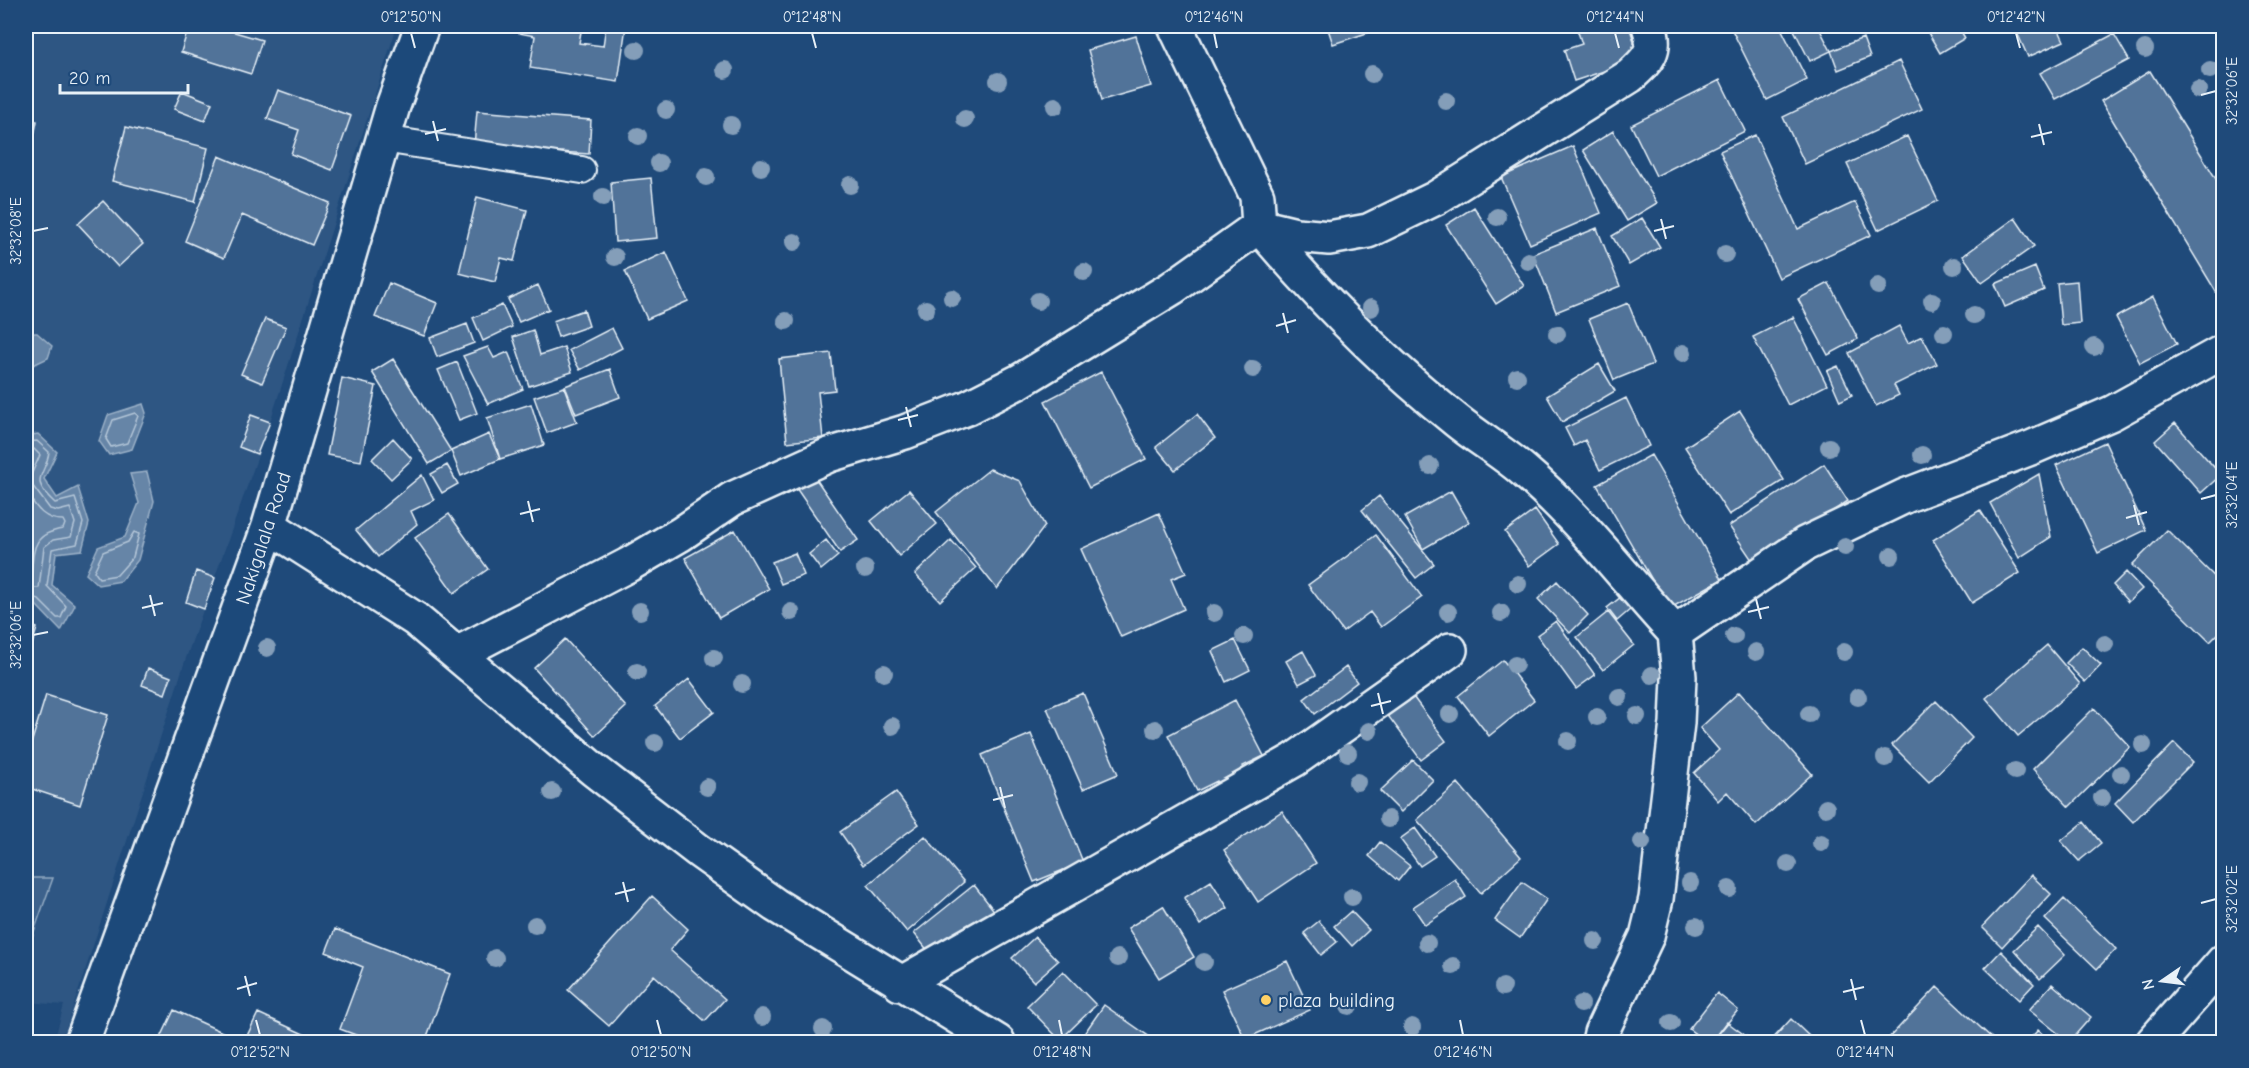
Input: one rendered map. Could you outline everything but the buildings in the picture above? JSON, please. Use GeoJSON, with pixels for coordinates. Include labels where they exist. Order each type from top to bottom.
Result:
{"type":"FeatureCollection","features":[{"type":"Feature","properties":{"kind":"street","name":"Nakigalala Road"},"geometry":{"type":"LineString","coordinates":[[82,1042],[269,526],[383,139],[422,26]]}},
{"type":"Feature","properties":{"kind":"street"},"geometry":{"type":"LineString","coordinates":[[1175,26],[1257,196],[1259,226],[1334,310],[1395,367],[1457,421],[1523,470],[1588,535],[1674,633],[1679,677],[1677,723],[1656,899],[1647,936],[1599,1042]]}},
{"type":"Feature","properties":{"kind":"street"},"geometry":{"type":"LineString","coordinates":[[457,654],[628,565],[681,534],[732,499],[829,455],[905,432],[967,408],[1020,381],[1172,288],[1259,226],[1296,235],[1329,238],[1368,231],[1436,198],[1630,76],[1649,59],[1653,37],[1649,26]]}},
{"type":"Feature","properties":{"kind":"street"},"geometry":{"type":"LineString","coordinates":[[1674,633],[1805,544],[1905,496],[2033,447],[2112,413],[2223,351]]}},
{"type":"Feature","properties":{"kind":"street"},"geometry":{"type":"LineString","coordinates":[[269,526],[415,619],[594,770],[699,851],[775,905],[900,984],[998,1042]]}},
{"type":"Feature","properties":{"kind":"street"},"geometry":{"type":"LineString","coordinates":[[900,984],[1294,760],[1450,650]]}},
{"type":"Feature","properties":{"kind":"street"},"geometry":{"type":"LineString","coordinates":[[2153,1042],[2223,961]]}},
{"type":"Feature","properties":{"kind":"lane"},"geometry":{"type":"LineString","coordinates":[[383,139],[582,170]]}},
{"type":"Feature","properties":{"kind":"shaded area"},"geometry":{"type":"Polygon","coordinates":[[[26,26],[397,26],[270,422],[185,661],[62,1042],[54,1042],[64,1005],[26,1002],[26,26]]]}},
{"type":"Feature","properties":{"kind":"shaded area"},"geometry":{"type":"Polygon","coordinates":[[[26,878],[53,878],[26,954],[26,878]]]}},
{"type":"Feature","properties":{"kind":"water"},"geometry":{"type":"Polygon","coordinates":[[[26,333],[37,333],[52,346],[48,358],[31,366],[26,360],[26,333]]]}},
{"type":"Feature","properties":{"kind":"water"},"geometry":{"type":"Polygon","coordinates":[[[143,404],[146,413],[132,449],[109,455],[99,441],[108,415],[143,404]]]}},
{"type":"Feature","properties":{"kind":"water"},"geometry":{"type":"Polygon","coordinates":[[[38,434],[57,452],[44,479],[57,498],[78,487],[89,523],[82,550],[56,553],[52,585],[75,605],[61,631],[34,603],[26,601],[26,436],[38,434]]]}},
{"type":"Feature","properties":{"kind":"water"},"geometry":{"type":"Polygon","coordinates":[[[147,472],[154,501],[138,560],[121,581],[98,585],[86,574],[98,547],[125,537],[139,503],[130,474],[147,472]]]}},
{"type":"Feature","properties":{"kind":"place","name":"plaza building"},"geometry":{"type":"Point","coordinates":[1266,1000]}}]}
